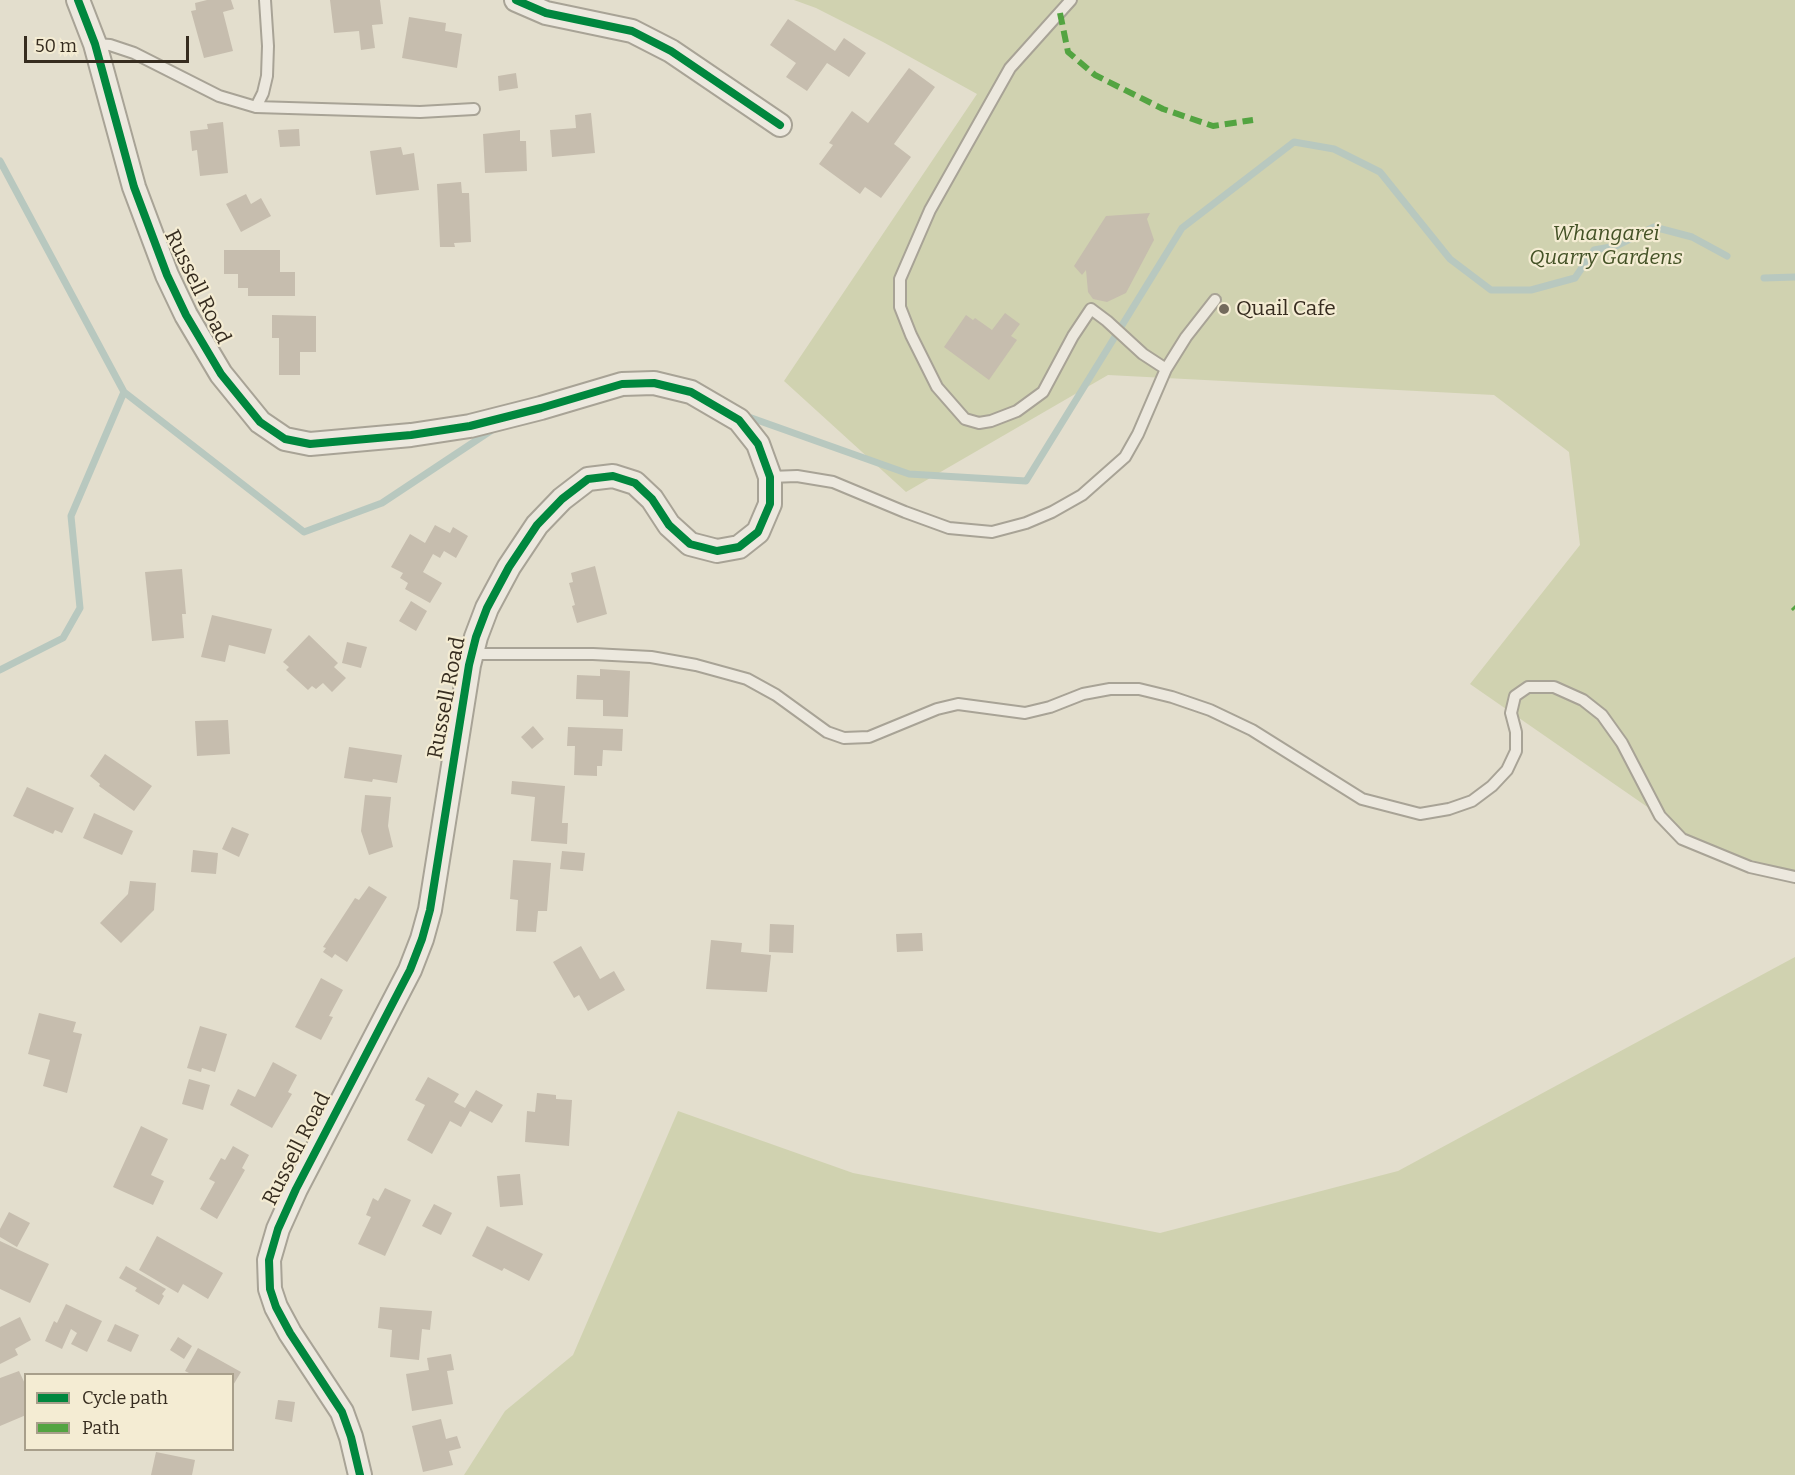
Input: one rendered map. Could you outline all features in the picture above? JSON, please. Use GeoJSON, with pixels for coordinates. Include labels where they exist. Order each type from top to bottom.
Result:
{"type":"FeatureCollection","features":[{"type":"Feature","properties":{"kind":"street","name":"Russell Road"},"geometry":{"type":"LineString","coordinates":[[78,0],[95,44],[134,187],[152,240],[186,315],[221,374],[260,422],[285,439],[310,444],[411,435],[480,423],[541,408],[621,384],[654,383],[691,392],[739,420],[758,444],[771,477],[770,504],[758,532],[739,547],[717,551],[690,544],[669,525],[652,499],[634,483],[613,476],[588,479],[562,499],[537,525],[509,567],[487,608],[472,654],[430,910],[422,939],[410,970],[296,1189],[278,1228],[269,1260],[270,1289],[276,1307],[290,1333],[342,1412],[360,1475]]}},
{"type":"Feature","properties":{"kind":"street"},"geometry":{"type":"LineString","coordinates":[[516,0],[546,13],[632,31],[671,51],[780,125]]}},
{"type":"Feature","properties":{"kind":"lane"},"geometry":{"type":"LineString","coordinates":[[256,107],[263,93],[267,76],[265,0]]}},
{"type":"Feature","properties":{"kind":"lane"},"geometry":{"type":"LineString","coordinates":[[1071,0],[1010,68],[930,210],[900,279],[900,307],[937,387],[965,419],[979,423],[1017,411],[1043,392],[1073,336],[1091,309],[1143,354],[1166,369]]}},
{"type":"Feature","properties":{"kind":"lane"},"geometry":{"type":"LineString","coordinates":[[95,44],[110,45],[127,51],[219,96],[256,107],[420,112],[474,109]]}},
{"type":"Feature","properties":{"kind":"lane"},"geometry":{"type":"LineString","coordinates":[[771,477],[797,476],[833,482],[949,528],[992,532],[1026,523],[1082,495],[1125,457],[1138,434],[1166,369],[1186,337],[1215,300]]}},
{"type":"Feature","properties":{"kind":"lane"},"geometry":{"type":"LineString","coordinates":[[472,654],[593,654],[651,657],[696,665],[747,679],[776,695],[827,732],[844,738],[869,737],[937,709],[958,704],[1025,713],[1050,707],[1083,694],[1139,689],[1210,710],[1252,730],[1362,799],[1420,814],[1449,809],[1472,801],[1491,786],[1507,770],[1516,751],[1516,732],[1511,713],[1515,696],[1528,687],[1554,687],[1583,700],[1602,715],[1623,743],[1660,816],[1682,839],[1750,867],[1795,877]]}},
{"type":"Feature","properties":{"kind":"green space","name":"Whangarei Quarry Gardens"},"geometry":{"type":"Polygon","coordinates":[[[794,0],[1795,0],[1795,876],[1708,849],[1470,684],[1580,545],[1569,452],[1494,395],[1108,375],[906,492],[784,381],[977,94],[883,42],[816,8],[794,0]]]}},
{"type":"Feature","properties":{"kind":"green space"},"geometry":{"type":"Polygon","coordinates":[[[1795,957],[1795,1475],[464,1475],[505,1411],[573,1355],[678,1111],[853,1173],[1160,1233],[1398,1171],[1795,957]]]}},
{"type":"Feature","properties":{"kind":"building"},"geometry":{"type":"Polygon","coordinates":[[[207,0],[231,0],[234,9],[223,12],[233,51],[204,58],[191,11],[196,10],[195,3],[207,0]]]}},
{"type":"Feature","properties":{"kind":"building"},"geometry":{"type":"Polygon","coordinates":[[[330,0],[380,0],[383,24],[372,25],[375,48],[361,50],[359,31],[334,33],[330,0]]]}},
{"type":"Feature","properties":{"kind":"building"},"geometry":{"type":"Polygon","coordinates":[[[409,17],[446,23],[445,31],[462,34],[457,68],[402,58],[409,17]]]}},
{"type":"Feature","properties":{"kind":"building"},"geometry":{"type":"Polygon","coordinates":[[[788,19],[835,51],[844,38],[866,53],[849,77],[827,63],[807,91],[786,77],[796,63],[770,45],[788,19]]]}},
{"type":"Feature","properties":{"kind":"building"},"geometry":{"type":"Polygon","coordinates":[[[909,68],[935,87],[894,144],[911,157],[881,198],[865,187],[860,194],[819,164],[833,145],[829,143],[852,111],[868,123],[909,68]]]}},
{"type":"Feature","properties":{"kind":"building"},"geometry":{"type":"Polygon","coordinates":[[[516,73],[518,88],[499,91],[498,76],[516,73]]]}},
{"type":"Feature","properties":{"kind":"building"},"geometry":{"type":"Polygon","coordinates":[[[591,113],[595,153],[552,157],[550,130],[576,128],[575,115],[591,113]]]}},
{"type":"Feature","properties":{"kind":"building"},"geometry":{"type":"Polygon","coordinates":[[[223,122],[228,173],[200,176],[197,150],[192,151],[190,131],[208,129],[207,124],[223,122]]]}},
{"type":"Feature","properties":{"kind":"building"},"geometry":{"type":"Polygon","coordinates":[[[299,129],[300,146],[280,147],[278,130],[299,129]]]}},
{"type":"Feature","properties":{"kind":"building"},"geometry":{"type":"Polygon","coordinates":[[[520,130],[520,141],[526,141],[527,171],[485,173],[483,134],[520,130]]]}},
{"type":"Feature","properties":{"kind":"building"},"geometry":{"type":"Polygon","coordinates":[[[401,147],[403,155],[414,153],[419,190],[376,195],[370,151],[401,147]]]}},
{"type":"Feature","properties":{"kind":"building"},"geometry":{"type":"Polygon","coordinates":[[[461,182],[462,193],[469,193],[471,242],[454,243],[455,247],[440,247],[437,184],[461,182]]]}},
{"type":"Feature","properties":{"kind":"building"},"geometry":{"type":"Polygon","coordinates":[[[246,194],[251,204],[261,198],[271,216],[241,232],[226,204],[246,194]]]}},
{"type":"Feature","properties":{"kind":"building"},"geometry":{"type":"Polygon","coordinates":[[[1150,213],[1147,219],[1154,240],[1126,293],[1107,302],[1093,299],[1088,292],[1086,270],[1082,275],[1074,266],[1106,216],[1150,213]]]}},
{"type":"Feature","properties":{"kind":"building"},"geometry":{"type":"Polygon","coordinates":[[[224,250],[280,250],[280,272],[295,272],[295,296],[248,296],[248,288],[238,288],[238,274],[224,274],[224,250]]]}},
{"type":"Feature","properties":{"kind":"building"},"geometry":{"type":"Polygon","coordinates":[[[1005,313],[1020,324],[1011,336],[1017,340],[989,380],[944,347],[966,315],[973,320],[975,318],[992,330],[1005,313]]]}},
{"type":"Feature","properties":{"kind":"building"},"geometry":{"type":"Polygon","coordinates":[[[272,315],[316,316],[316,352],[300,352],[300,375],[279,375],[279,338],[272,338],[272,315]]]}},
{"type":"Feature","properties":{"kind":"building"},"geometry":{"type":"Polygon","coordinates":[[[435,525],[450,533],[453,527],[468,536],[456,558],[444,551],[440,558],[433,554],[423,572],[442,583],[430,603],[405,589],[408,583],[400,578],[403,573],[391,567],[410,534],[425,543],[435,525]]]}},
{"type":"Feature","properties":{"kind":"building"},"geometry":{"type":"Polygon","coordinates":[[[595,566],[607,614],[577,623],[569,583],[573,582],[571,573],[595,566]]]}},
{"type":"Feature","properties":{"kind":"building"},"geometry":{"type":"Polygon","coordinates":[[[182,569],[186,614],[182,614],[184,638],[152,641],[145,572],[182,569]]]}},
{"type":"Feature","properties":{"kind":"building"},"geometry":{"type":"Polygon","coordinates":[[[411,601],[427,611],[416,631],[399,621],[411,601]]]}},
{"type":"Feature","properties":{"kind":"building"},"geometry":{"type":"Polygon","coordinates":[[[212,615],[272,629],[265,654],[229,645],[225,662],[201,657],[212,615]]]}},
{"type":"Feature","properties":{"kind":"building"},"geometry":{"type":"Polygon","coordinates":[[[309,635],[338,663],[334,667],[346,678],[332,692],[323,683],[316,689],[312,686],[308,690],[286,670],[289,667],[283,662],[309,635]]]}},
{"type":"Feature","properties":{"kind":"building"},"geometry":{"type":"Polygon","coordinates":[[[347,642],[367,647],[361,668],[342,663],[347,642]]]}},
{"type":"Feature","properties":{"kind":"building"},"geometry":{"type":"Polygon","coordinates":[[[600,669],[630,671],[628,717],[603,716],[603,700],[576,699],[577,675],[600,676],[600,669]]]}},
{"type":"Feature","properties":{"kind":"building"},"geometry":{"type":"Polygon","coordinates":[[[228,720],[230,754],[197,756],[195,721],[228,720]]]}},
{"type":"Feature","properties":{"kind":"building"},"geometry":{"type":"Polygon","coordinates":[[[533,726],[544,739],[532,749],[521,737],[533,726]]]}},
{"type":"Feature","properties":{"kind":"building"},"geometry":{"type":"Polygon","coordinates":[[[568,727],[623,729],[622,751],[603,750],[602,766],[597,766],[597,776],[574,775],[575,746],[567,746],[568,727]]]}},
{"type":"Feature","properties":{"kind":"building"},"geometry":{"type":"Polygon","coordinates":[[[349,747],[402,755],[397,783],[344,778],[349,747]]]}},
{"type":"Feature","properties":{"kind":"building"},"geometry":{"type":"Polygon","coordinates":[[[105,754],[152,786],[134,811],[99,786],[100,784],[90,776],[105,754]]]}},
{"type":"Feature","properties":{"kind":"building"},"geometry":{"type":"Polygon","coordinates":[[[512,781],[565,786],[562,823],[568,823],[567,844],[531,841],[535,797],[511,794],[512,781]]]}},
{"type":"Feature","properties":{"kind":"building"},"geometry":{"type":"Polygon","coordinates":[[[27,787],[74,808],[62,833],[55,830],[53,834],[13,816],[27,787]]]}},
{"type":"Feature","properties":{"kind":"building"},"geometry":{"type":"Polygon","coordinates":[[[365,795],[391,797],[388,826],[393,847],[369,855],[361,831],[365,795]]]}},
{"type":"Feature","properties":{"kind":"building"},"geometry":{"type":"Polygon","coordinates":[[[94,813],[133,831],[122,855],[83,838],[94,813]]]}},
{"type":"Feature","properties":{"kind":"building"},"geometry":{"type":"Polygon","coordinates":[[[232,827],[249,834],[239,857],[222,849],[232,827]]]}},
{"type":"Feature","properties":{"kind":"building"},"geometry":{"type":"Polygon","coordinates":[[[193,850],[218,853],[216,874],[191,872],[193,850]]]}},
{"type":"Feature","properties":{"kind":"building"},"geometry":{"type":"Polygon","coordinates":[[[562,851],[585,853],[583,871],[560,869],[562,851]]]}},
{"type":"Feature","properties":{"kind":"building"},"geometry":{"type":"Polygon","coordinates":[[[513,860],[551,863],[547,911],[538,911],[536,932],[516,931],[518,900],[510,899],[513,860]]]}},
{"type":"Feature","properties":{"kind":"building"},"geometry":{"type":"Polygon","coordinates":[[[130,881],[156,883],[154,910],[121,943],[100,923],[128,894],[130,881]]]}},
{"type":"Feature","properties":{"kind":"building"},"geometry":{"type":"Polygon","coordinates":[[[369,886],[387,897],[347,962],[335,954],[332,958],[323,952],[326,948],[323,947],[355,898],[359,900],[369,886]]]}},
{"type":"Feature","properties":{"kind":"building"},"geometry":{"type":"Polygon","coordinates":[[[770,924],[794,925],[793,953],[769,952],[770,924]]]}},
{"type":"Feature","properties":{"kind":"building"},"geometry":{"type":"Polygon","coordinates":[[[922,933],[923,951],[897,952],[896,934],[922,933]]]}},
{"type":"Feature","properties":{"kind":"building"},"geometry":{"type":"Polygon","coordinates":[[[711,940],[742,943],[741,952],[771,955],[767,992],[706,989],[711,940]]]}},
{"type":"Feature","properties":{"kind":"building"},"geometry":{"type":"Polygon","coordinates":[[[581,946],[600,979],[614,971],[625,990],[588,1011],[579,995],[574,998],[553,962],[581,946]]]}},
{"type":"Feature","properties":{"kind":"building"},"geometry":{"type":"Polygon","coordinates":[[[321,978],[343,990],[329,1016],[333,1017],[321,1040],[295,1027],[321,978]]]}},
{"type":"Feature","properties":{"kind":"building"},"geometry":{"type":"Polygon","coordinates":[[[39,1013],[76,1022],[73,1032],[82,1034],[67,1093],[43,1086],[50,1060],[28,1054],[39,1013]]]}},
{"type":"Feature","properties":{"kind":"building"},"geometry":{"type":"Polygon","coordinates":[[[200,1026],[227,1034],[215,1072],[202,1068],[201,1072],[187,1068],[200,1026]]]}},
{"type":"Feature","properties":{"kind":"building"},"geometry":{"type":"Polygon","coordinates":[[[273,1062],[297,1075],[288,1092],[292,1094],[272,1128],[230,1105],[238,1089],[255,1097],[273,1062]]]}},
{"type":"Feature","properties":{"kind":"building"},"geometry":{"type":"Polygon","coordinates":[[[428,1077],[459,1094],[454,1102],[465,1108],[476,1090],[503,1105],[492,1123],[470,1111],[461,1127],[450,1121],[432,1154],[407,1140],[425,1105],[415,1100],[428,1077]]]}},
{"type":"Feature","properties":{"kind":"building"},"geometry":{"type":"Polygon","coordinates":[[[189,1079],[210,1085],[203,1110],[182,1104],[189,1079]]]}},
{"type":"Feature","properties":{"kind":"building"},"geometry":{"type":"Polygon","coordinates":[[[537,1093],[556,1095],[556,1099],[572,1100],[569,1146],[525,1142],[527,1111],[535,1112],[537,1093]]]}},
{"type":"Feature","properties":{"kind":"building"},"geometry":{"type":"Polygon","coordinates":[[[141,1126],[168,1139],[151,1175],[164,1181],[153,1205],[113,1187],[141,1126]]]}},
{"type":"Feature","properties":{"kind":"building"},"geometry":{"type":"Polygon","coordinates":[[[233,1146],[249,1155],[242,1168],[245,1170],[217,1219],[200,1209],[215,1182],[209,1179],[221,1158],[225,1160],[233,1146]]]}},
{"type":"Feature","properties":{"kind":"building"},"geometry":{"type":"Polygon","coordinates":[[[520,1174],[523,1205],[500,1207],[497,1176],[520,1174]]]}},
{"type":"Feature","properties":{"kind":"building"},"geometry":{"type":"Polygon","coordinates":[[[385,1188],[411,1200],[385,1256],[358,1244],[371,1217],[366,1215],[373,1198],[378,1201],[385,1188]]]}},
{"type":"Feature","properties":{"kind":"building"},"geometry":{"type":"Polygon","coordinates":[[[434,1204],[452,1213],[441,1235],[422,1226],[434,1204]]]}},
{"type":"Feature","properties":{"kind":"building"},"geometry":{"type":"Polygon","coordinates":[[[9,1212],[30,1223],[17,1247],[0,1237],[0,1229],[9,1212]]]}},
{"type":"Feature","properties":{"kind":"building"},"geometry":{"type":"Polygon","coordinates":[[[487,1226],[543,1254],[529,1281],[504,1268],[502,1271],[472,1256],[487,1226]]]}},
{"type":"Feature","properties":{"kind":"building"},"geometry":{"type":"Polygon","coordinates":[[[157,1236],[223,1273],[208,1299],[183,1284],[178,1293],[139,1270],[157,1236]]]}},
{"type":"Feature","properties":{"kind":"building"},"geometry":{"type":"Polygon","coordinates":[[[0,1241],[49,1264],[30,1303],[0,1289],[0,1241]]]}},
{"type":"Feature","properties":{"kind":"building"},"geometry":{"type":"Polygon","coordinates":[[[126,1266],[166,1289],[159,1305],[135,1291],[137,1288],[119,1278],[126,1266]]]}},
{"type":"Feature","properties":{"kind":"building"},"geometry":{"type":"Polygon","coordinates":[[[66,1304],[102,1321],[87,1352],[71,1344],[77,1333],[71,1329],[62,1349],[45,1341],[54,1321],[57,1323],[66,1304]]]}},
{"type":"Feature","properties":{"kind":"building"},"geometry":{"type":"Polygon","coordinates":[[[380,1307],[432,1311],[430,1330],[422,1329],[419,1360],[390,1357],[392,1330],[378,1328],[380,1307]]]}},
{"type":"Feature","properties":{"kind":"building"},"geometry":{"type":"Polygon","coordinates":[[[20,1317],[31,1340],[15,1349],[18,1355],[0,1364],[0,1327],[20,1317]]]}},
{"type":"Feature","properties":{"kind":"building"},"geometry":{"type":"Polygon","coordinates":[[[115,1324],[139,1335],[131,1352],[107,1341],[115,1324]]]}},
{"type":"Feature","properties":{"kind":"building"},"geometry":{"type":"Polygon","coordinates":[[[178,1337],[192,1346],[184,1359],[170,1350],[178,1337]]]}},
{"type":"Feature","properties":{"kind":"building"},"geometry":{"type":"Polygon","coordinates":[[[198,1348],[241,1372],[234,1384],[234,1373],[189,1373],[185,1371],[198,1348]]]}},
{"type":"Feature","properties":{"kind":"building"},"geometry":{"type":"Polygon","coordinates":[[[451,1354],[454,1370],[447,1371],[453,1404],[412,1411],[406,1374],[429,1370],[427,1358],[451,1354]]]}},
{"type":"Feature","properties":{"kind":"building"},"geometry":{"type":"Polygon","coordinates":[[[19,1371],[24,1382],[24,1416],[0,1426],[0,1378],[19,1371]]]}},
{"type":"Feature","properties":{"kind":"building"},"geometry":{"type":"Polygon","coordinates":[[[278,1400],[295,1402],[292,1422],[275,1419],[278,1400]]]}},
{"type":"Feature","properties":{"kind":"building"},"geometry":{"type":"Polygon","coordinates":[[[441,1419],[446,1439],[457,1436],[461,1448],[449,1451],[453,1465],[423,1472],[412,1426],[441,1419]]]}},
{"type":"Feature","properties":{"kind":"building"},"geometry":{"type":"Polygon","coordinates":[[[156,1452],[195,1460],[192,1475],[151,1475],[156,1452]]]}},
{"type":"Feature","properties":{"kind":"waterway"},"geometry":{"type":"LineString","coordinates":[[743,415],[909,474],[1026,481],[1182,228],[1294,142],[1334,149],[1380,172],[1450,259],[1491,290],[1531,290],[1575,278],[1594,250],[1616,246],[1654,227],[1692,237],[1727,256]]}},
{"type":"Feature","properties":{"kind":"waterway"},"geometry":{"type":"LineString","coordinates":[[0,161],[124,392],[304,532],[382,503],[495,428]]}},
{"type":"Feature","properties":{"kind":"waterway"},"geometry":{"type":"LineString","coordinates":[[1764,278],[1795,277]]}},
{"type":"Feature","properties":{"kind":"waterway"},"geometry":{"type":"LineString","coordinates":[[0,670],[63,638],[80,608],[71,516],[124,392]]}},
{"type":"Feature","properties":{"kind":"marked path"},"geometry":{"type":"LineString","coordinates":[[1060,13],[1068,52],[1095,75],[1163,109],[1213,126],[1253,120]]}},
{"type":"Feature","properties":{"kind":"cycle path"},"geometry":{"type":"LineString","coordinates":[[78,0],[95,44],[134,187],[167,275],[186,315],[221,374],[260,422],[285,439],[310,444],[411,435],[470,426],[622,384],[654,383],[691,392],[739,420],[758,444],[770,477],[770,504],[758,532],[739,547],[717,551],[690,544],[669,525],[652,499],[635,483],[613,476],[588,479],[562,499],[537,525],[509,567],[487,608],[469,665],[430,910],[422,939],[410,970],[296,1189],[278,1229],[269,1260],[270,1289],[276,1307],[290,1333],[342,1412],[360,1475]]}},
{"type":"Feature","properties":{"kind":"cycle path"},"geometry":{"type":"LineString","coordinates":[[516,0],[546,13],[632,31],[671,51],[780,125]]}},
{"type":"Feature","properties":{"kind":"place","name":"Quail Cafe"},"geometry":{"type":"Point","coordinates":[1224,309]}}]}
